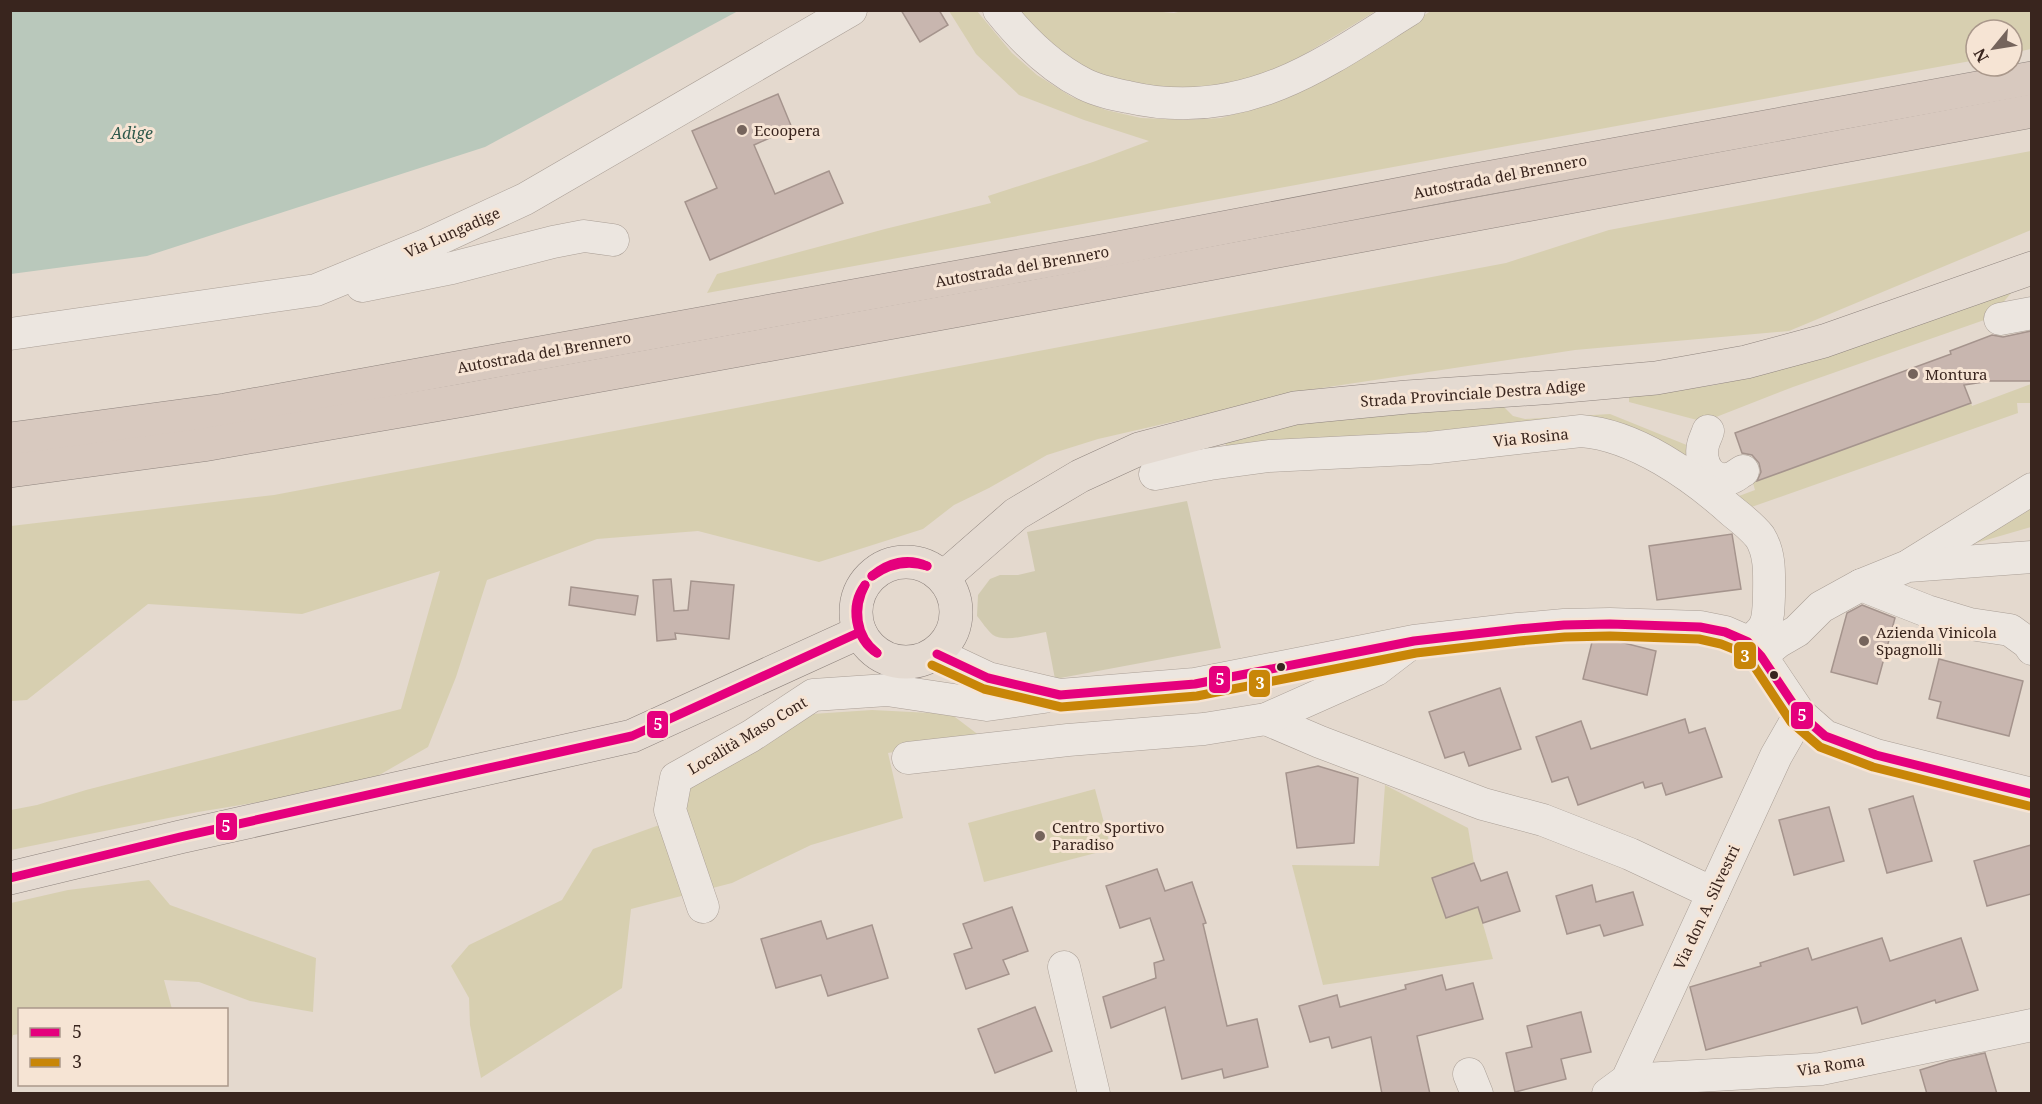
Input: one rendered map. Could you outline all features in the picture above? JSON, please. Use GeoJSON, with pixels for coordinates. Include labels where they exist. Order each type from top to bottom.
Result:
{"type":"FeatureCollection","features":[{"type":"Feature","properties":{"kind":"highway","name":"Autostrada del Brennero"},"geometry":{"type":"LineString","coordinates":[[10,439],[225,410],[1107,250],[2031,78]]}},
{"type":"Feature","properties":{"kind":"highway","name":"Autostrada del Brennero"},"geometry":{"type":"LineString","coordinates":[[10,471],[203,445],[464,400],[2031,111]]}},
{"type":"Feature","properties":{"kind":"main road","name":"Strada Provinciale Destra Adige"},"geometry":{"type":"LineString","coordinates":[[944,577],[1016,514],[1080,476],[1139,449],[1161,442],[1296,408],[1656,378],[1746,362],[1824,341],[2031,268]]}},
{"type":"Feature","properties":{"kind":"main road"},"geometry":{"type":"LineString","coordinates":[[908,561],[927,565],[944,577],[957,603],[954,631],[937,654],[916,663],[893,662],[873,651],[860,632],[855,612],[860,592],[871,576],[888,565],[908,561]]}},
{"type":"Feature","properties":{"kind":"main road"},"geometry":{"type":"LineString","coordinates":[[10,878],[180,837],[632,736],[860,632]]}},
{"type":"Feature","properties":{"kind":"street","name":"Via Lungadige"},"geometry":{"type":"LineString","coordinates":[[10,334],[316,290],[428,244],[525,199],[851,10]]}},
{"type":"Feature","properties":{"kind":"street"},"geometry":{"type":"LineString","coordinates":[[999,10],[1022,38],[1054,65],[1085,84],[1109,93],[1161,104],[1193,105],[1246,96],[1281,83],[1409,10]]}},
{"type":"Feature","properties":{"kind":"street"},"geometry":{"type":"LineString","coordinates":[[316,290],[331,293],[452,268],[515,250],[584,236],[613,240]]}},
{"type":"Feature","properties":{"kind":"street"},"geometry":{"type":"LineString","coordinates":[[2000,319],[2031,313]]}},
{"type":"Feature","properties":{"kind":"street","name":"Via Rosina"},"geometry":{"type":"LineString","coordinates":[[1155,474],[1269,456],[1429,448],[1581,431],[1599,433],[1642,450],[1691,478],[1721,501],[1759,536],[1769,563],[1768,619],[1754,649]]}},
{"type":"Feature","properties":{"kind":"street"},"geometry":{"type":"LineString","coordinates":[[1708,431],[1703,445],[1702,458],[1706,469],[1713,477],[1722,480],[1732,478],[1743,471]]}},
{"type":"Feature","properties":{"kind":"street"},"geometry":{"type":"LineString","coordinates":[[1754,649],[1778,642],[1797,631],[1821,607],[1862,585],[1908,566],[2031,489]]}},
{"type":"Feature","properties":{"kind":"street"},"geometry":{"type":"LineString","coordinates":[[1908,566],[2031,557]]}},
{"type":"Feature","properties":{"kind":"street"},"geometry":{"type":"LineString","coordinates":[[1862,585],[1948,618],[2010,630],[2028,643],[2031,649]]}},
{"type":"Feature","properties":{"kind":"street"},"geometry":{"type":"LineString","coordinates":[[937,654],[988,678],[1060,695],[1195,684],[1414,641],[1563,625],[1700,627],[1725,632],[1754,649],[1800,714],[1825,736],[1887,758],[2031,794]]}},
{"type":"Feature","properties":{"kind":"street"},"geometry":{"type":"LineString","coordinates":[[908,758],[1068,740],[1204,729],[1266,719],[1376,670],[1414,641]]}},
{"type":"Feature","properties":{"kind":"street","name":"Località Maso Cont"},"geometry":{"type":"LineString","coordinates":[[703,907],[670,810],[676,778],[751,736],[813,695],[887,690],[987,705],[1060,695]]}},
{"type":"Feature","properties":{"kind":"street","name":"Via don A. Silvestri"},"geometry":{"type":"LineString","coordinates":[[1617,1087],[1713,893],[1776,756],[1800,714]]}},
{"type":"Feature","properties":{"kind":"street"},"geometry":{"type":"LineString","coordinates":[[1266,719],[1483,804],[1543,820],[1630,854],[1713,893]]}},
{"type":"Feature","properties":{"kind":"street"},"geometry":{"type":"LineString","coordinates":[[1064,967],[1094,1094]]}},
{"type":"Feature","properties":{"kind":"street","name":"Via Roma"},"geometry":{"type":"LineString","coordinates":[[1617,1087],[1821,1070],[2031,1025]]}},
{"type":"Feature","properties":{"kind":"shaded area"},"geometry":{"type":"Polygon","coordinates":[[[1140,10],[1174,13],[1186,10],[1376,11],[1294,61],[1255,77],[1208,87],[1160,89],[1137,86],[1091,70],[1061,51],[1016,11],[1140,10]]]}},
{"type":"Feature","properties":{"kind":"shaded area"},"geometry":{"type":"Polygon","coordinates":[[[949,11],[977,11],[1012,53],[1037,75],[1072,97],[1106,110],[1141,118],[1186,120],[1221,118],[1252,109],[1321,79],[1431,11],[2031,11],[2031,49],[2024,50],[2024,18],[1964,18],[1964,62],[707,293],[717,274],[991,203],[988,196],[1149,141],[1084,120],[1019,95],[976,54],[949,11]]]}},
{"type":"Feature","properties":{"kind":"shaded area"},"geometry":{"type":"Polygon","coordinates":[[[2031,151],[2031,230],[1789,331],[1575,350],[1315,389],[1098,439],[1047,455],[954,505],[923,529],[819,562],[698,531],[597,539],[487,580],[456,677],[428,747],[362,785],[198,812],[11,850],[11,810],[401,709],[440,571],[302,614],[148,604],[27,700],[11,701],[11,526],[274,495],[1506,263],[1609,230],[2031,151]]]}},
{"type":"Feature","properties":{"kind":"shaded area"},"geometry":{"type":"Polygon","coordinates":[[[2017,286],[1990,318],[1793,387],[1711,419],[1697,420],[1629,402],[1629,397],[1715,385],[1763,374],[2017,286]]]}},
{"type":"Feature","properties":{"kind":"shaded area"},"geometry":{"type":"Polygon","coordinates":[[[2031,384],[2031,403],[2017,403],[2018,413],[1743,510],[1731,499],[1755,490],[1754,482],[1971,403],[1972,406],[2031,384]]]}},
{"type":"Feature","properties":{"kind":"shaded area"},"geometry":{"type":"Polygon","coordinates":[[[1503,406],[1513,416],[1525,419],[1610,414],[1694,448],[1694,464],[1627,433],[1230,458],[1224,439],[1331,418],[1503,406]]]}},
{"type":"Feature","properties":{"kind":"shaded area"},"geometry":{"type":"Polygon","coordinates":[[[1187,501],[1221,648],[1055,679],[1046,632],[1011,638],[998,637],[991,633],[977,616],[978,595],[990,579],[1000,575],[1018,575],[1035,571],[1027,532],[1187,501]]]}},
{"type":"Feature","properties":{"kind":"shaded area"},"geometry":{"type":"Polygon","coordinates":[[[2031,504],[2031,527],[1969,545],[2031,504]]]}},
{"type":"Feature","properties":{"kind":"shaded area"},"geometry":{"type":"Polygon","coordinates":[[[872,710],[951,714],[980,736],[888,753],[903,818],[811,845],[732,883],[631,909],[622,988],[481,1078],[470,1025],[469,998],[451,966],[469,945],[562,900],[593,849],[662,824],[671,768],[782,716],[872,710]]]}},
{"type":"Feature","properties":{"kind":"shaded area"},"geometry":{"type":"Polygon","coordinates":[[[1385,785],[1468,828],[1474,863],[1432,878],[1446,918],[1478,907],[1493,959],[1323,985],[1292,865],[1379,866],[1385,785]]]}},
{"type":"Feature","properties":{"kind":"shaded area","name":"Centro Sportivo Paradiso"},"geometry":{"type":"Polygon","coordinates":[[[1095,789],[1111,849],[984,882],[968,823],[1095,789]]]}},
{"type":"Feature","properties":{"kind":"shaded area"},"geometry":{"type":"Polygon","coordinates":[[[149,880],[170,905],[316,958],[313,1012],[250,1001],[199,982],[164,980],[172,1008],[18,1008],[18,1034],[13,1035],[11,1043],[11,903],[68,890],[149,880]]]}},
{"type":"Feature","properties":{"kind":"water","name":"Adige"},"geometry":{"type":"Polygon","coordinates":[[[10,11],[738,11],[485,147],[147,256],[11,274],[10,11]]]}},
{"type":"Feature","properties":{"kind":"building"},"geometry":{"type":"Polygon","coordinates":[[[901,10],[939,10],[948,25],[920,42],[901,10]]]}},
{"type":"Feature","properties":{"kind":"building"},"geometry":{"type":"Polygon","coordinates":[[[778,94],[792,128],[754,145],[775,194],[829,171],[843,203],[710,260],[685,202],[717,188],[692,131],[778,94]]]}},
{"type":"Feature","properties":{"kind":"building"},"geometry":{"type":"Polygon","coordinates":[[[2031,331],[2031,381],[1990,381],[1964,385],[1971,403],[1757,481],[1761,472],[1759,463],[1752,455],[1742,453],[1735,433],[1951,354],[1950,351],[1992,335],[2003,337],[2031,331]]]}},
{"type":"Feature","properties":{"kind":"building"},"geometry":{"type":"Polygon","coordinates":[[[1732,534],[1741,589],[1657,600],[1649,546],[1732,534]]]}},
{"type":"Feature","properties":{"kind":"building"},"geometry":{"type":"Polygon","coordinates":[[[671,579],[674,611],[688,610],[691,581],[734,585],[729,639],[675,633],[676,639],[657,641],[653,580],[671,579]]]}},
{"type":"Feature","properties":{"kind":"building"},"geometry":{"type":"Polygon","coordinates":[[[571,587],[638,596],[635,615],[569,605],[571,587]]]}},
{"type":"Feature","properties":{"kind":"building","name":"Azienda Vinicola Spagnolli"},"geometry":{"type":"Polygon","coordinates":[[[1862,605],[1895,618],[1877,684],[1831,672],[1847,613],[1862,605]]]}},
{"type":"Feature","properties":{"kind":"building"},"geometry":{"type":"Polygon","coordinates":[[[1592,642],[1620,642],[1656,651],[1647,695],[1583,679],[1592,642]]]}},
{"type":"Feature","properties":{"kind":"building"},"geometry":{"type":"Polygon","coordinates":[[[1939,659],[2023,681],[2009,736],[1937,718],[1941,702],[1929,699],[1939,659]]]}},
{"type":"Feature","properties":{"kind":"building"},"geometry":{"type":"Polygon","coordinates":[[[1500,688],[1521,749],[1469,766],[1464,752],[1445,758],[1429,712],[1500,688]]]}},
{"type":"Feature","properties":{"kind":"building"},"geometry":{"type":"Polygon","coordinates":[[[1685,719],[1689,733],[1705,728],[1722,777],[1666,795],[1662,783],[1645,788],[1643,782],[1578,805],[1568,777],[1552,782],[1536,737],[1581,721],[1591,749],[1685,719]]]}},
{"type":"Feature","properties":{"kind":"building"},"geometry":{"type":"Polygon","coordinates":[[[1318,766],[1358,778],[1354,843],[1297,848],[1286,773],[1318,766]]]}},
{"type":"Feature","properties":{"kind":"building"},"geometry":{"type":"Polygon","coordinates":[[[1913,796],[1932,861],[1887,873],[1869,809],[1913,796]]]}},
{"type":"Feature","properties":{"kind":"building"},"geometry":{"type":"Polygon","coordinates":[[[1829,807],[1844,861],[1794,875],[1779,820],[1829,807]]]}},
{"type":"Feature","properties":{"kind":"building"},"geometry":{"type":"Polygon","coordinates":[[[2031,845],[2031,894],[1987,906],[1974,861],[2031,845]]]}},
{"type":"Feature","properties":{"kind":"building"},"geometry":{"type":"Polygon","coordinates":[[[1474,863],[1481,881],[1507,872],[1520,911],[1483,923],[1478,907],[1446,918],[1432,878],[1474,863]]]}},
{"type":"Feature","properties":{"kind":"building"},"geometry":{"type":"Polygon","coordinates":[[[1157,869],[1165,891],[1192,882],[1206,923],[1203,924],[1227,1026],[1257,1019],[1268,1067],[1224,1078],[1222,1069],[1182,1079],[1165,1007],[1111,1028],[1103,997],[1156,978],[1154,963],[1164,960],[1150,918],[1120,928],[1106,886],[1157,869]]]}},
{"type":"Feature","properties":{"kind":"building"},"geometry":{"type":"Polygon","coordinates":[[[1592,885],[1596,902],[1633,892],[1643,925],[1604,936],[1600,925],[1567,934],[1556,896],[1592,885]]]}},
{"type":"Feature","properties":{"kind":"building"},"geometry":{"type":"Polygon","coordinates":[[[1012,907],[1028,951],[1003,960],[1009,974],[966,989],[954,954],[972,948],[963,924],[1012,907]]]}},
{"type":"Feature","properties":{"kind":"building"},"geometry":{"type":"Polygon","coordinates":[[[821,921],[827,939],[872,925],[888,978],[828,996],[821,975],[776,988],[761,939],[821,921]]]}},
{"type":"Feature","properties":{"kind":"building"},"geometry":{"type":"Polygon","coordinates":[[[1882,938],[1890,961],[1961,938],[1978,990],[1936,1003],[1935,1000],[1862,1024],[1857,1007],[1706,1050],[1690,987],[1761,966],[1760,963],[1808,948],[1812,960],[1882,938]]]}},
{"type":"Feature","properties":{"kind":"building"},"geometry":{"type":"Polygon","coordinates":[[[1442,975],[1446,990],[1473,983],[1483,1019],[1417,1036],[1430,1094],[1382,1094],[1371,1037],[1332,1048],[1329,1037],[1310,1042],[1299,1006],[1337,995],[1340,1007],[1406,989],[1405,985],[1442,975]]]}},
{"type":"Feature","properties":{"kind":"building"},"geometry":{"type":"Polygon","coordinates":[[[1035,1007],[1052,1051],[995,1073],[978,1029],[1035,1007]]]}},
{"type":"Feature","properties":{"kind":"building"},"geometry":{"type":"Polygon","coordinates":[[[1581,1012],[1591,1052],[1561,1059],[1566,1079],[1515,1092],[1506,1053],[1532,1047],[1527,1026],[1581,1012]]]}},
{"type":"Feature","properties":{"kind":"building"},"geometry":{"type":"Polygon","coordinates":[[[1985,1053],[1997,1094],[1927,1094],[1920,1070],[1985,1053]]]}},
{"type":"Feature","properties":{"kind":"transit line","name":"5"},"geometry":{"type":"LineString","coordinates":[[872,576],[898,562],[913,562],[927,566]]}},
{"type":"Feature","properties":{"kind":"transit line","name":"5"},"geometry":{"type":"LineString","coordinates":[[872,576],[898,564],[912,563],[927,566]]}},
{"type":"Feature","properties":{"kind":"transit line","name":"5"},"geometry":{"type":"LineString","coordinates":[[865,585],[859,603],[858,621],[864,638],[877,653]]}},
{"type":"Feature","properties":{"kind":"transit line","name":"5"},"geometry":{"type":"LineString","coordinates":[[865,585],[857,603],[857,622],[864,639],[877,653]]}},
{"type":"Feature","properties":{"kind":"transit line","name":"5"},"geometry":{"type":"LineString","coordinates":[[937,654],[988,678],[1060,695],[1195,684],[1414,641],[1518,629],[1610,624],[1700,627],[1725,632],[1748,642],[1761,656],[1800,714],[1825,736],[1876,755],[2032,794]]}},
{"type":"Feature","properties":{"kind":"transit line","name":"5"},"geometry":{"type":"LineString","coordinates":[[10,878],[180,837],[632,736],[860,632]]}},
{"type":"Feature","properties":{"kind":"transit line","name":"3"},"geometry":{"type":"LineString","coordinates":[[932,665],[984,689],[1061,707],[1197,696],[1416,653],[1519,641],[1610,636],[1699,639],[1741,652],[1752,663],[1791,722],[1820,747],[1873,767],[2029,806]]}},
{"type":"Feature","properties":{"kind":"place","name":"Ecoopera"},"geometry":{"type":"Point","coordinates":[742,130]}},
{"type":"Feature","properties":{"kind":"place","name":"Montura"},"geometry":{"type":"Point","coordinates":[1913,374]}},
{"type":"Feature","properties":{"kind":"place","name":"Azienda Vinicola Spagnolli"},"geometry":{"type":"Point","coordinates":[1864,641]}},
{"type":"Feature","properties":{"kind":"place","name":"Centro Sportivo Paradiso"},"geometry":{"type":"Point","coordinates":[1040,836]}}]}
